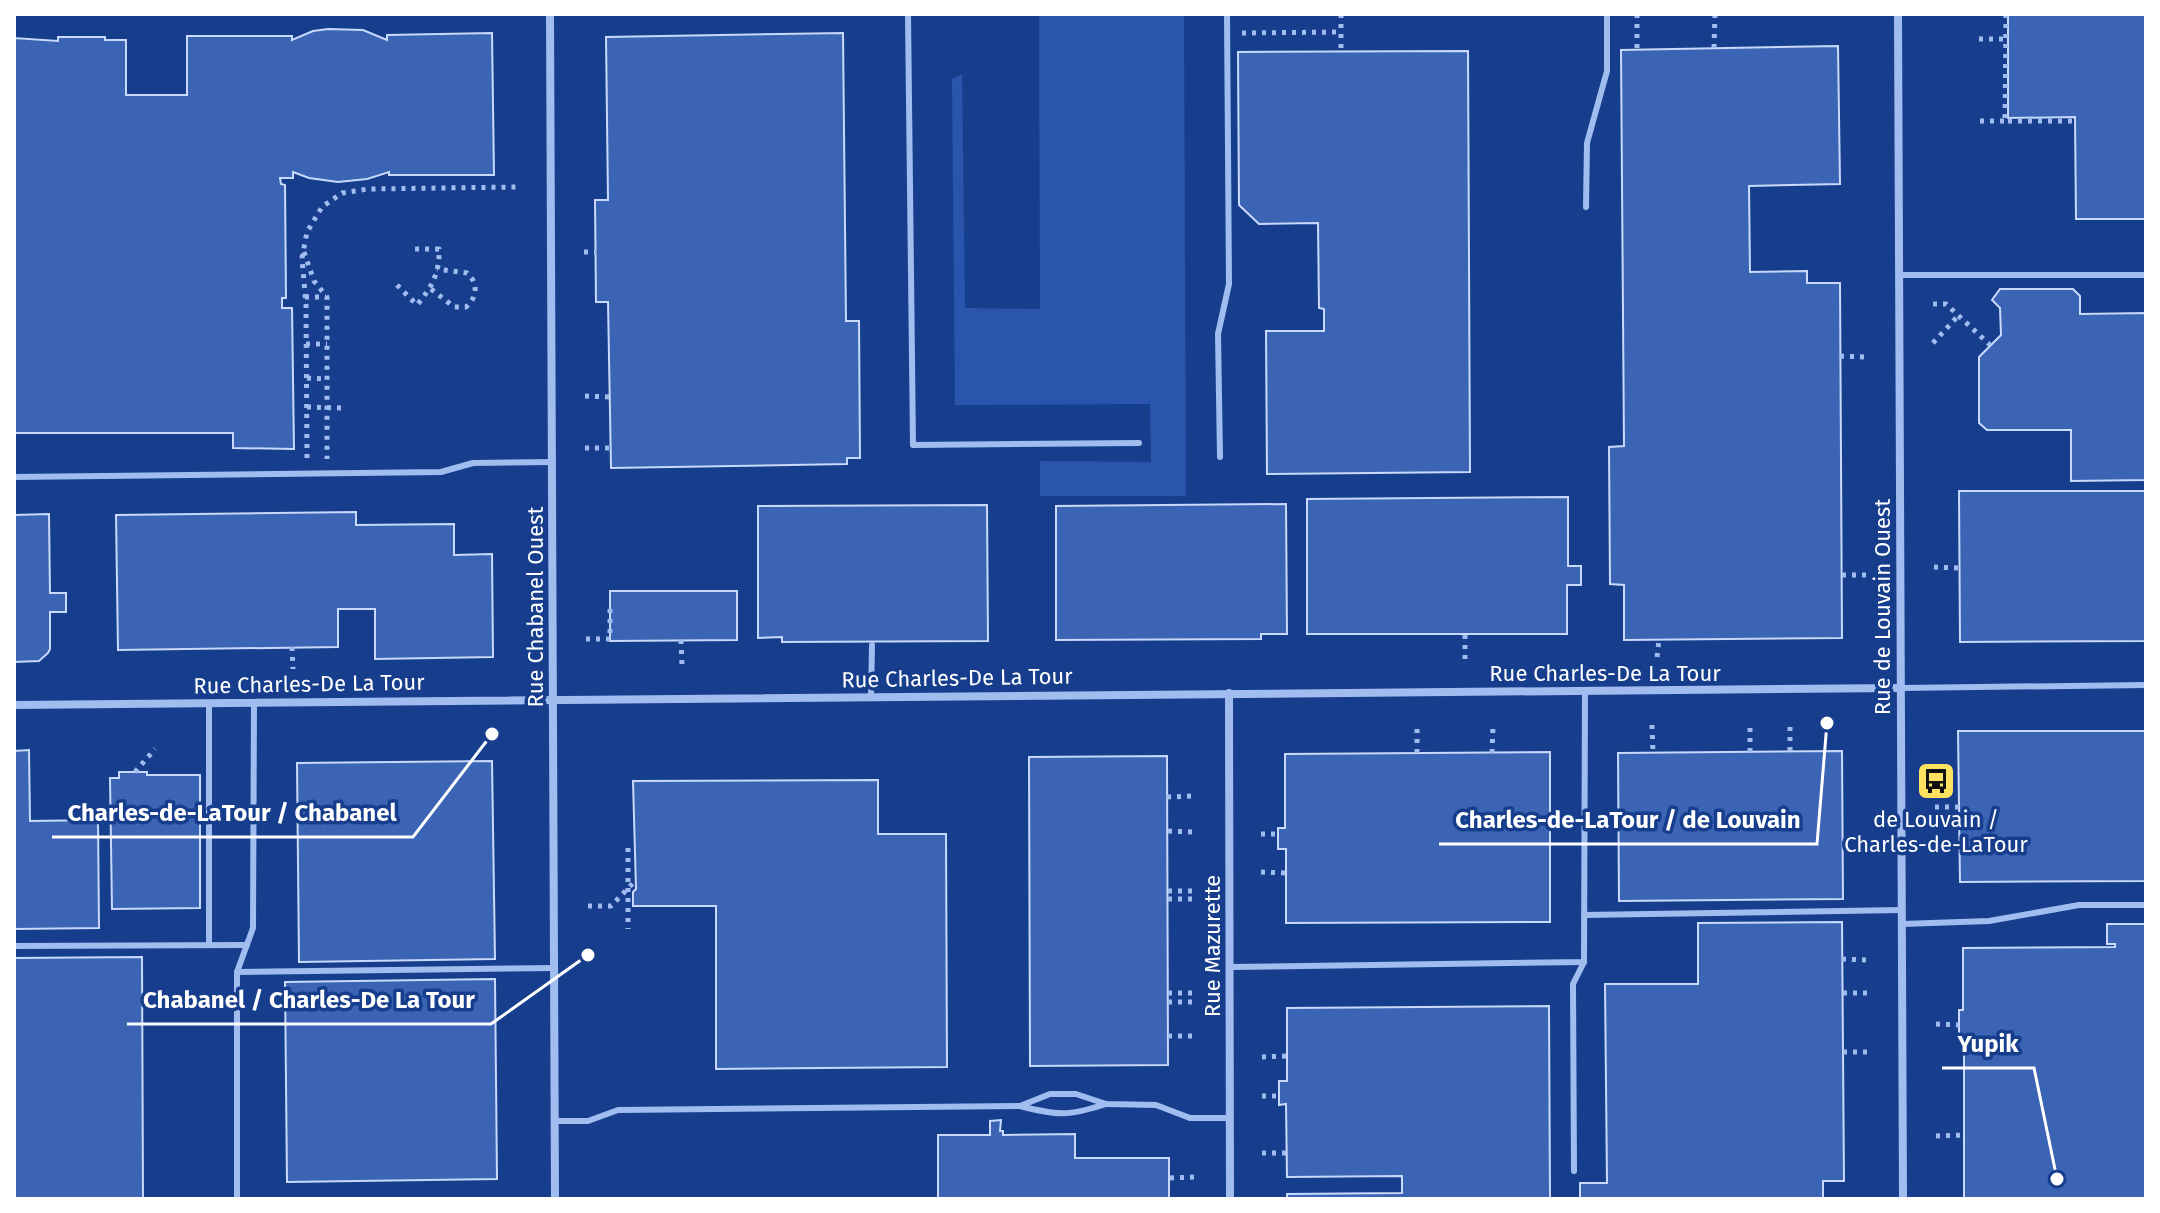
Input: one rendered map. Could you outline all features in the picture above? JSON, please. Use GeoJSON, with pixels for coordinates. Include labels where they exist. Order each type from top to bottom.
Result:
{"type":"FeatureCollection","features":[{"type":"Feature","properties":{"kind":"street","name":"Rue Chabanel Ouest"},"geometry":{"type":"LineString","coordinates":[[550,14],[555,1199]]}},
{"type":"Feature","properties":{"kind":"street","name":"Rue de Louvain Ouest"},"geometry":{"type":"LineString","coordinates":[[1898,14],[1903,1199]]}},
{"type":"Feature","properties":{"kind":"street","name":"Rue Charles-De La Tour"},"geometry":{"type":"LineString","coordinates":[[14,705],[1900,688]]}},
{"type":"Feature","properties":{"kind":"street","name":"Rue Mazurette"},"geometry":{"type":"LineString","coordinates":[[1229,693],[1230,1199]]}},
{"type":"Feature","properties":{"kind":"lane"},"geometry":{"type":"LineString","coordinates":[[908,14],[913,445],[1139,443]]}},
{"type":"Feature","properties":{"kind":"lane"},"geometry":{"type":"LineString","coordinates":[[1220,457],[1218,334],[1229,284],[1227,14]]}},
{"type":"Feature","properties":{"kind":"lane"},"geometry":{"type":"LineString","coordinates":[[1586,207],[1587,143],[1607,71],[1607,14]]}},
{"type":"Feature","properties":{"kind":"lane"},"geometry":{"type":"LineString","coordinates":[[1899,275],[2146,275]]}},
{"type":"Feature","properties":{"kind":"lane"},"geometry":{"type":"LineString","coordinates":[[14,477],[441,472],[473,463],[553,462]]}},
{"type":"Feature","properties":{"kind":"lane"},"geometry":{"type":"LineString","coordinates":[[871,697],[872,645]]}},
{"type":"Feature","properties":{"kind":"lane"},"geometry":{"type":"LineString","coordinates":[[1900,688],[2146,685]]}},
{"type":"Feature","properties":{"kind":"lane"},"geometry":{"type":"LineString","coordinates":[[1574,1171],[1573,984],[1584,962],[1585,691]]}},
{"type":"Feature","properties":{"kind":"lane"},"geometry":{"type":"LineString","coordinates":[[209,703],[209,945]]}},
{"type":"Feature","properties":{"kind":"lane"},"geometry":{"type":"LineString","coordinates":[[237,1199],[237,972],[253,928],[254,703]]}},
{"type":"Feature","properties":{"kind":"lane"},"geometry":{"type":"LineString","coordinates":[[1902,924],[1989,921],[2079,905],[2146,905]]}},
{"type":"Feature","properties":{"kind":"lane"},"geometry":{"type":"LineString","coordinates":[[1584,915],[1902,910]]}},
{"type":"Feature","properties":{"kind":"lane"},"geometry":{"type":"LineString","coordinates":[[14,946],[247,945]]}},
{"type":"Feature","properties":{"kind":"lane"},"geometry":{"type":"LineString","coordinates":[[1230,967],[1584,962]]}},
{"type":"Feature","properties":{"kind":"lane"},"geometry":{"type":"LineString","coordinates":[[237,972],[554,968]]}},
{"type":"Feature","properties":{"kind":"lane"},"geometry":{"type":"LineString","coordinates":[[1020,1106],[1050,1094],[1076,1094],[1106,1104]]}},
{"type":"Feature","properties":{"kind":"lane"},"geometry":{"type":"LineString","coordinates":[[555,1121],[588,1121],[618,1110],[1020,1106],[1050,1114],[1075,1114],[1106,1104],[1146,1103],[1190,1118],[1230,1118]]}},
{"type":"Feature","properties":{"kind":"path"},"geometry":{"type":"LineString","coordinates":[[1341,14],[1341,52]]}},
{"type":"Feature","properties":{"kind":"path"},"geometry":{"type":"LineString","coordinates":[[1637,14],[1637,49]]}},
{"type":"Feature","properties":{"kind":"path"},"geometry":{"type":"LineString","coordinates":[[1714,48],[1715,14]]}},
{"type":"Feature","properties":{"kind":"path"},"geometry":{"type":"LineString","coordinates":[[2005,121],[2006,14]]}},
{"type":"Feature","properties":{"kind":"path"},"geometry":{"type":"LineString","coordinates":[[1240,33],[1341,32]]}},
{"type":"Feature","properties":{"kind":"path"},"geometry":{"type":"LineString","coordinates":[[1979,39],[2006,39]]}},
{"type":"Feature","properties":{"kind":"path"},"geometry":{"type":"LineString","coordinates":[[1980,121],[2075,121]]}},
{"type":"Feature","properties":{"kind":"path"},"geometry":{"type":"LineString","coordinates":[[338,182],[342,193]]}},
{"type":"Feature","properties":{"kind":"path"},"geometry":{"type":"LineString","coordinates":[[307,455],[302,268],[307,232],[322,207],[342,193],[368,189],[516,187]]}},
{"type":"Feature","properties":{"kind":"path"},"geometry":{"type":"LineString","coordinates":[[304,247],[314,281],[327,297],[327,455]]}},
{"type":"Feature","properties":{"kind":"path"},"geometry":{"type":"LineString","coordinates":[[397,285],[417,305],[431,289],[439,249],[411,249]]}},
{"type":"Feature","properties":{"kind":"path"},"geometry":{"type":"LineString","coordinates":[[584,252],[596,252]]}},
{"type":"Feature","properties":{"kind":"path"},"geometry":{"type":"LineString","coordinates":[[431,289],[454,307],[466,307],[474,296],[474,283],[467,273],[437,269]]}},
{"type":"Feature","properties":{"kind":"path"},"geometry":{"type":"LineString","coordinates":[[305,297],[327,297]]}},
{"type":"Feature","properties":{"kind":"path"},"geometry":{"type":"LineString","coordinates":[[1933,304],[1946,304],[1990,345]]}},
{"type":"Feature","properties":{"kind":"path"},"geometry":{"type":"LineString","coordinates":[[1933,343],[1958,316]]}},
{"type":"Feature","properties":{"kind":"path"},"geometry":{"type":"LineString","coordinates":[[306,344],[327,344]]}},
{"type":"Feature","properties":{"kind":"path"},"geometry":{"type":"LineString","coordinates":[[1840,356],[1866,357]]}},
{"type":"Feature","properties":{"kind":"path"},"geometry":{"type":"LineString","coordinates":[[307,378],[327,379]]}},
{"type":"Feature","properties":{"kind":"path"},"geometry":{"type":"LineString","coordinates":[[585,396],[610,397]]}},
{"type":"Feature","properties":{"kind":"path"},"geometry":{"type":"LineString","coordinates":[[307,407],[344,408]]}},
{"type":"Feature","properties":{"kind":"path"},"geometry":{"type":"LineString","coordinates":[[585,448],[610,448]]}},
{"type":"Feature","properties":{"kind":"path"},"geometry":{"type":"LineString","coordinates":[[1934,567],[1960,568]]}},
{"type":"Feature","properties":{"kind":"path"},"geometry":{"type":"LineString","coordinates":[[1842,575],[1867,575]]}},
{"type":"Feature","properties":{"kind":"path"},"geometry":{"type":"LineString","coordinates":[[586,639],[610,639],[610,608]]}},
{"type":"Feature","properties":{"kind":"path"},"geometry":{"type":"LineString","coordinates":[[1465,634],[1465,659]]}},
{"type":"Feature","properties":{"kind":"path"},"geometry":{"type":"LineString","coordinates":[[681,640],[682,666]]}},
{"type":"Feature","properties":{"kind":"path"},"geometry":{"type":"LineString","coordinates":[[1657,657],[1659,640]]}},
{"type":"Feature","properties":{"kind":"path"},"geometry":{"type":"LineString","coordinates":[[292,647],[293,669]]}},
{"type":"Feature","properties":{"kind":"path"},"geometry":{"type":"LineString","coordinates":[[1790,723],[1790,751]]}},
{"type":"Feature","properties":{"kind":"path"},"geometry":{"type":"LineString","coordinates":[[1750,724],[1750,752]]}},
{"type":"Feature","properties":{"kind":"path"},"geometry":{"type":"LineString","coordinates":[[1652,725],[1653,753]]}},
{"type":"Feature","properties":{"kind":"path"},"geometry":{"type":"LineString","coordinates":[[1492,753],[1493,726]]}},
{"type":"Feature","properties":{"kind":"path"},"geometry":{"type":"LineString","coordinates":[[1417,727],[1417,753]]}},
{"type":"Feature","properties":{"kind":"path"},"geometry":{"type":"LineString","coordinates":[[135,772],[155,749]]}},
{"type":"Feature","properties":{"kind":"path"},"geometry":{"type":"LineString","coordinates":[[1167,797],[1194,796]]}},
{"type":"Feature","properties":{"kind":"path"},"geometry":{"type":"LineString","coordinates":[[1935,807],[1959,807]]}},
{"type":"Feature","properties":{"kind":"path"},"geometry":{"type":"LineString","coordinates":[[1168,831],[1194,832]]}},
{"type":"Feature","properties":{"kind":"path"},"geometry":{"type":"LineString","coordinates":[[1261,834],[1278,834]]}},
{"type":"Feature","properties":{"kind":"path"},"geometry":{"type":"LineString","coordinates":[[628,848],[628,929]]}},
{"type":"Feature","properties":{"kind":"path"},"geometry":{"type":"LineString","coordinates":[[1261,872],[1286,873]]}},
{"type":"Feature","properties":{"kind":"path"},"geometry":{"type":"LineString","coordinates":[[588,906],[611,906],[636,880]]}},
{"type":"Feature","properties":{"kind":"path"},"geometry":{"type":"LineString","coordinates":[[1168,891],[1194,891]]}},
{"type":"Feature","properties":{"kind":"path"},"geometry":{"type":"LineString","coordinates":[[1168,899],[1194,899]]}},
{"type":"Feature","properties":{"kind":"path"},"geometry":{"type":"LineString","coordinates":[[1842,959],[1868,960]]}},
{"type":"Feature","properties":{"kind":"path"},"geometry":{"type":"LineString","coordinates":[[1168,993],[1195,993]]}},
{"type":"Feature","properties":{"kind":"path"},"geometry":{"type":"LineString","coordinates":[[1843,993],[1868,993]]}},
{"type":"Feature","properties":{"kind":"path"},"geometry":{"type":"LineString","coordinates":[[1168,1002],[1194,1002]]}},
{"type":"Feature","properties":{"kind":"path"},"geometry":{"type":"LineString","coordinates":[[1936,1024],[1959,1025]]}},
{"type":"Feature","properties":{"kind":"path"},"geometry":{"type":"LineString","coordinates":[[1168,1036],[1195,1036]]}},
{"type":"Feature","properties":{"kind":"path"},"geometry":{"type":"LineString","coordinates":[[1843,1052],[1868,1052]]}},
{"type":"Feature","properties":{"kind":"path"},"geometry":{"type":"LineString","coordinates":[[1262,1057],[1287,1056]]}},
{"type":"Feature","properties":{"kind":"path"},"geometry":{"type":"LineString","coordinates":[[1262,1096],[1279,1096]]}},
{"type":"Feature","properties":{"kind":"path"},"geometry":{"type":"LineString","coordinates":[[1936,1136],[1964,1135]]}},
{"type":"Feature","properties":{"kind":"path"},"geometry":{"type":"LineString","coordinates":[[1262,1153],[1287,1153]]}},
{"type":"Feature","properties":{"kind":"path"},"geometry":{"type":"LineString","coordinates":[[1170,1178],[1195,1177]]}},
{"type":"Feature","properties":{"kind":"shaded area"},"geometry":{"type":"Polygon","coordinates":[[[1039,14],[1184,14],[1186,496],[1040,496],[1040,461],[1151,462],[1150,404],[955,405],[952,79],[962,74],[965,308],[1040,309],[1039,14]]]}},
{"type":"Feature","properties":{"kind":"building"},"geometry":{"type":"Polygon","coordinates":[[[2008,14],[2146,14],[2146,219],[2076,219],[2075,117],[2008,118],[2008,14]]]}},
{"type":"Feature","properties":{"kind":"building"},"geometry":{"type":"Polygon","coordinates":[[[363,30],[387,40],[387,35],[492,33],[494,175],[389,175],[389,172],[367,179],[338,182],[293,172],[293,178],[280,178],[281,184],[285,185],[286,298],[282,298],[282,308],[292,308],[294,449],[233,448],[233,433],[14,433],[14,38],[58,41],[58,37],[105,37],[105,40],[126,40],[126,95],[187,95],[187,36],[292,36],[292,40],[313,31],[363,30]]]}},
{"type":"Feature","properties":{"kind":"building"},"geometry":{"type":"Polygon","coordinates":[[[843,33],[846,321],[859,321],[860,458],[847,458],[847,464],[611,468],[608,302],[596,302],[595,200],[608,200],[606,37],[843,33]]]}},
{"type":"Feature","properties":{"kind":"building"},"geometry":{"type":"Polygon","coordinates":[[[1838,46],[1840,184],[1749,186],[1750,272],[1807,271],[1807,283],[1840,283],[1842,638],[1624,640],[1624,585],[1610,584],[1609,447],[1624,446],[1621,50],[1838,46]]]}},
{"type":"Feature","properties":{"kind":"building"},"geometry":{"type":"Polygon","coordinates":[[[1468,51],[1470,472],[1267,474],[1266,331],[1324,331],[1324,309],[1319,308],[1318,223],[1259,224],[1239,205],[1238,52],[1468,51]]]}},
{"type":"Feature","properties":{"kind":"building"},"geometry":{"type":"Polygon","coordinates":[[[2000,289],[2073,289],[2080,296],[2080,314],[2146,313],[2146,480],[2071,481],[2071,430],[1987,430],[1979,423],[1979,357],[2001,335],[2000,308],[1992,300],[2000,289]]]}},
{"type":"Feature","properties":{"kind":"building"},"geometry":{"type":"Polygon","coordinates":[[[1959,491],[2146,491],[2146,641],[1960,642],[1959,491]]]}},
{"type":"Feature","properties":{"kind":"building"},"geometry":{"type":"Polygon","coordinates":[[[1568,497],[1568,566],[1581,566],[1581,585],[1567,585],[1567,634],[1307,634],[1307,499],[1568,497]]]}},
{"type":"Feature","properties":{"kind":"building"},"geometry":{"type":"Polygon","coordinates":[[[1286,504],[1287,634],[1261,634],[1261,639],[1056,640],[1056,506],[1286,504]]]}},
{"type":"Feature","properties":{"kind":"building"},"geometry":{"type":"Polygon","coordinates":[[[987,505],[988,641],[782,642],[782,637],[758,638],[758,506],[987,505]]]}},
{"type":"Feature","properties":{"kind":"building"},"geometry":{"type":"Polygon","coordinates":[[[356,512],[356,525],[454,524],[454,555],[492,554],[493,657],[375,659],[375,609],[338,609],[338,647],[118,650],[116,515],[356,512]]]}},
{"type":"Feature","properties":{"kind":"building"},"geometry":{"type":"Polygon","coordinates":[[[49,514],[50,593],[66,593],[66,612],[50,612],[48,653],[39,661],[14,662],[14,515],[49,514]]]}},
{"type":"Feature","properties":{"kind":"building"},"geometry":{"type":"Polygon","coordinates":[[[610,591],[737,591],[737,640],[610,641],[610,591]]]}},
{"type":"Feature","properties":{"kind":"building"},"geometry":{"type":"Polygon","coordinates":[[[1958,731],[2146,731],[2146,881],[1960,882],[1958,731]]]}},
{"type":"Feature","properties":{"kind":"building"},"geometry":{"type":"Polygon","coordinates":[[[29,750],[30,821],[98,820],[99,928],[14,929],[14,751],[29,750]]]}},
{"type":"Feature","properties":{"kind":"building"},"geometry":{"type":"Polygon","coordinates":[[[1842,751],[1843,899],[1619,901],[1618,753],[1842,751]]]}},
{"type":"Feature","properties":{"kind":"building"},"geometry":{"type":"Polygon","coordinates":[[[1550,752],[1550,922],[1286,923],[1286,849],[1278,849],[1278,828],[1285,828],[1285,754],[1550,752]]]}},
{"type":"Feature","properties":{"kind":"building"},"geometry":{"type":"Polygon","coordinates":[[[1167,756],[1168,1065],[1030,1066],[1029,757],[1167,756]]]}},
{"type":"Feature","properties":{"kind":"building"},"geometry":{"type":"Polygon","coordinates":[[[492,761],[495,959],[299,962],[297,763],[492,761]]]}},
{"type":"Feature","properties":{"kind":"building"},"geometry":{"type":"Polygon","coordinates":[[[119,772],[200,775],[200,908],[112,909],[110,778],[119,778],[119,772]]]}},
{"type":"Feature","properties":{"kind":"building"},"geometry":{"type":"Polygon","coordinates":[[[878,780],[878,834],[946,834],[947,1067],[716,1069],[716,906],[633,906],[633,892],[636,889],[633,781],[878,780]]]}},
{"type":"Feature","properties":{"kind":"building"},"geometry":{"type":"Polygon","coordinates":[[[1842,922],[1844,1181],[1823,1181],[1823,1199],[1580,1199],[1580,1183],[1607,1183],[1605,984],[1698,984],[1698,923],[1842,922]]]}},
{"type":"Feature","properties":{"kind":"building"},"geometry":{"type":"Polygon","coordinates":[[[2107,924],[2146,924],[2146,1199],[1964,1199],[1964,1040],[1959,1040],[1959,1010],[1963,1010],[1963,948],[2115,947],[2115,944],[2107,944],[2107,924]]]}},
{"type":"Feature","properties":{"kind":"building"},"geometry":{"type":"Polygon","coordinates":[[[142,957],[143,1199],[14,1199],[14,958],[142,957]]]}},
{"type":"Feature","properties":{"kind":"building"},"geometry":{"type":"Polygon","coordinates":[[[495,979],[497,1179],[287,1182],[285,982],[495,979]]]}},
{"type":"Feature","properties":{"kind":"building"},"geometry":{"type":"Polygon","coordinates":[[[1549,1006],[1550,1199],[1287,1199],[1287,1194],[1402,1193],[1402,1176],[1287,1177],[1286,1104],[1279,1105],[1279,1081],[1287,1081],[1287,1008],[1549,1006]]]}},
{"type":"Feature","properties":{"kind":"building"},"geometry":{"type":"Polygon","coordinates":[[[1001,1120],[1000,1131],[1003,1135],[1075,1134],[1075,1158],[1169,1158],[1169,1199],[938,1199],[938,1135],[990,1135],[990,1121],[1001,1120]]]}},
{"type":"Feature","properties":{"kind":"place","name":"Charles-de-LaTour / de Louvain"},"geometry":{"type":"Point","coordinates":[1827,723]}},
{"type":"Feature","properties":{"kind":"place","name":"Charles-de-LaTour / Chabanel"},"geometry":{"type":"Point","coordinates":[492,734]}},
{"type":"Feature","properties":{"kind":"place","name":"de Louvain / Charles-de-LaTour"},"geometry":{"type":"Point","coordinates":[1936,781]}},
{"type":"Feature","properties":{"kind":"place","name":"Chabanel / Charles-De La Tour"},"geometry":{"type":"Point","coordinates":[588,955]}},
{"type":"Feature","properties":{"kind":"place","name":"Yupik"},"geometry":{"type":"Point","coordinates":[2057,1179]}}]}
